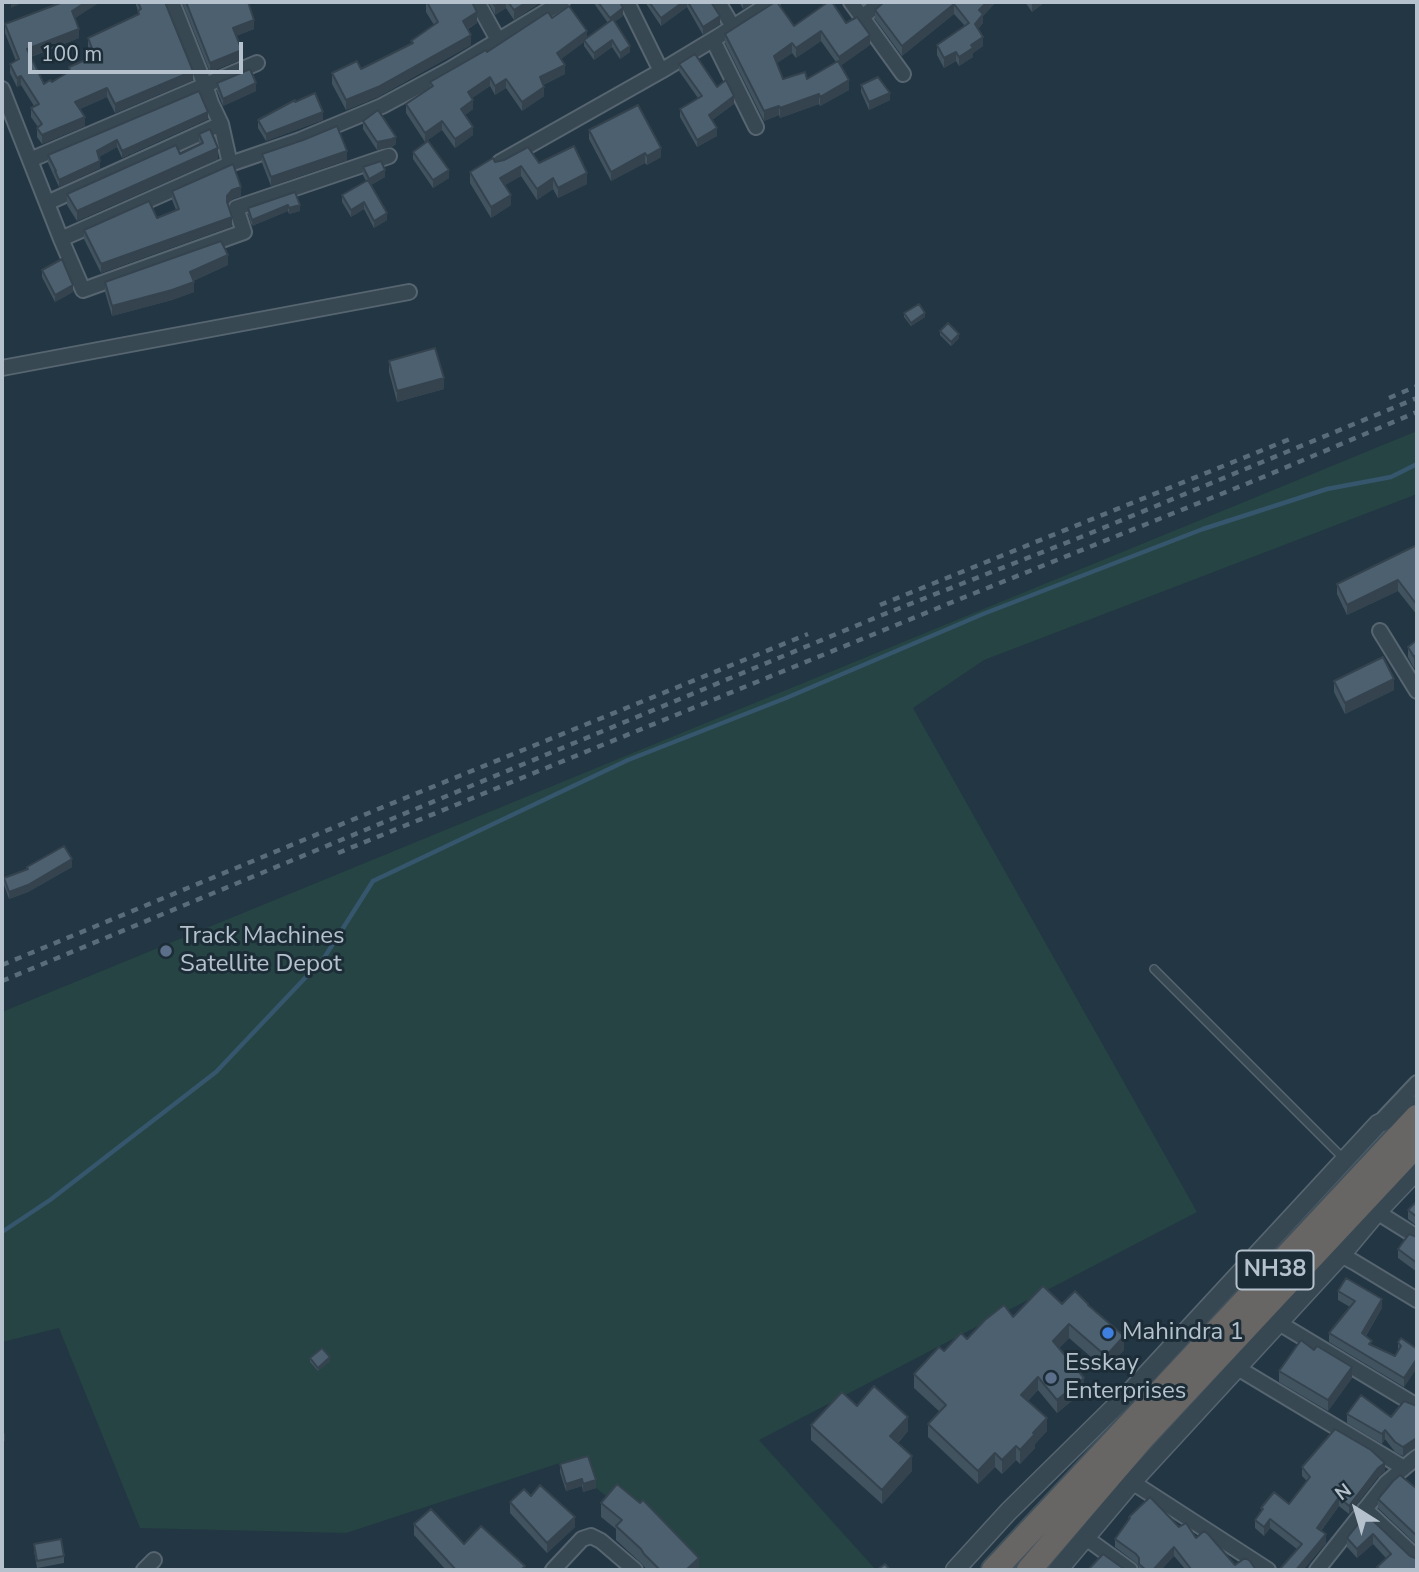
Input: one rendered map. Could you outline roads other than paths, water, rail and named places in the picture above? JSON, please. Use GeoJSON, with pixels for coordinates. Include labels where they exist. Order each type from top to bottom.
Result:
{"type":"FeatureCollection","features":[{"type":"Feature","properties":{"kind":"highway","name":"NH38"},"geometry":{"type":"LineString","coordinates":[[993,1570],[1417,1117]]}},
{"type":"Feature","properties":{"kind":"highway","name":"NH38"},"geometry":{"type":"LineString","coordinates":[[1029,1570],[1144,1436],[1417,1144]]}},
{"type":"Feature","properties":{"kind":"street"},"geometry":{"type":"LineString","coordinates":[[172,2],[220,124],[230,164]]}},
{"type":"Feature","properties":{"kind":"street"},"geometry":{"type":"LineString","coordinates":[[477,2],[498,40]]}},
{"type":"Feature","properties":{"kind":"street"},"geometry":{"type":"LineString","coordinates":[[61,239],[230,164],[300,140],[382,106],[449,70],[562,2]]}},
{"type":"Feature","properties":{"kind":"street"},"geometry":{"type":"LineString","coordinates":[[627,2],[661,71]]}},
{"type":"Feature","properties":{"kind":"street"},"geometry":{"type":"LineString","coordinates":[[718,2],[733,27]]}},
{"type":"Feature","properties":{"kind":"street"},"geometry":{"type":"LineString","coordinates":[[500,162],[661,71],[772,2]]}},
{"type":"Feature","properties":{"kind":"street"},"geometry":{"type":"LineString","coordinates":[[850,2],[903,74]]}},
{"type":"Feature","properties":{"kind":"street"},"geometry":{"type":"LineString","coordinates":[[862,17],[881,2]]}},
{"type":"Feature","properties":{"kind":"street"},"geometry":{"type":"LineString","coordinates":[[713,40],[756,127]]}},
{"type":"Feature","properties":{"kind":"street"},"geometry":{"type":"LineString","coordinates":[[30,160],[257,63]]}},
{"type":"Feature","properties":{"kind":"street"},"geometry":{"type":"LineString","coordinates":[[2,89],[83,290],[244,232],[236,208],[389,156]]}},
{"type":"Feature","properties":{"kind":"street"},"geometry":{"type":"LineString","coordinates":[[47,203],[220,124]]}},
{"type":"Feature","properties":{"kind":"street"},"geometry":{"type":"LineString","coordinates":[[2,368],[409,292]]}},
{"type":"Feature","properties":{"kind":"street"},"geometry":{"type":"LineString","coordinates":[[1380,631],[1417,691]]}},
{"type":"Feature","properties":{"kind":"street"},"geometry":{"type":"LineString","coordinates":[[955,1570],[1008,1512],[1133,1389],[1417,1083]]}},
{"type":"Feature","properties":{"kind":"street"},"geometry":{"type":"LineString","coordinates":[[1378,1124],[1417,1105]]}},
{"type":"Feature","properties":{"kind":"street"},"geometry":{"type":"LineString","coordinates":[[1058,1570],[1132,1482],[1417,1171]]}},
{"type":"Feature","properties":{"kind":"street"},"geometry":{"type":"LineString","coordinates":[[1377,1212],[1417,1237]]}},
{"type":"Feature","properties":{"kind":"street"},"geometry":{"type":"LineString","coordinates":[[1341,1255],[1417,1300]]}},
{"type":"Feature","properties":{"kind":"street"},"geometry":{"type":"LineString","coordinates":[[1279,1323],[1417,1406]]}},
{"type":"Feature","properties":{"kind":"street"},"geometry":{"type":"LineString","coordinates":[[1236,1367],[1404,1468]]}},
{"type":"Feature","properties":{"kind":"street"},"geometry":{"type":"LineString","coordinates":[[1317,1570],[1386,1483],[1417,1457]]}},
{"type":"Feature","properties":{"kind":"street"},"geometry":{"type":"LineString","coordinates":[[1132,1482],[1268,1570]]}},
{"type":"Feature","properties":{"kind":"street"},"geometry":{"type":"LineString","coordinates":[[1365,1509],[1417,1560],[1408,1570]]}},
{"type":"Feature","properties":{"kind":"street"},"geometry":{"type":"LineString","coordinates":[[553,1570],[582,1539],[591,1536],[601,1541],[635,1570]]}},
{"type":"Feature","properties":{"kind":"street"},"geometry":{"type":"LineString","coordinates":[[1086,1538],[1130,1570]]}},
{"type":"Feature","properties":{"kind":"lane"},"geometry":{"type":"LineString","coordinates":[[1154,969],[1346,1161]]}},
{"type":"Feature","properties":{"kind":"waterway"},"geometry":{"type":"LineString","coordinates":[[2,1232],[50,1200],[216,1072],[324,958],[373,881],[628,760],[786,698],[983,614],[1203,529],[1327,489],[1391,477],[1417,464]]}},
{"type":"Feature","properties":{"kind":"railway"},"geometry":{"type":"LineString","coordinates":[[1389,398],[1417,386]]}},
{"type":"Feature","properties":{"kind":"railway"},"geometry":{"type":"LineString","coordinates":[[2,981],[882,615],[1081,537],[1417,398]]}},
{"type":"Feature","properties":{"kind":"railway"},"geometry":{"type":"LineString","coordinates":[[338,853],[1417,412]]}},
{"type":"Feature","properties":{"kind":"railway"},"geometry":{"type":"LineString","coordinates":[[880,605],[1295,437]]}},
{"type":"Feature","properties":{"kind":"railway"},"geometry":{"type":"LineString","coordinates":[[2,965],[808,634]]}},
{"type":"Feature","properties":{"kind":"place","name":"Track Machines Satellite Depot"},"geometry":{"type":"Point","coordinates":[166,951]}},
{"type":"Feature","properties":{"kind":"place","name":"Mahindra 1"},"geometry":{"type":"Point","coordinates":[1108,1333]}},
{"type":"Feature","properties":{"kind":"place","name":"Esskay Enterprises"},"geometry":{"type":"Point","coordinates":[1051,1378]}}]}
